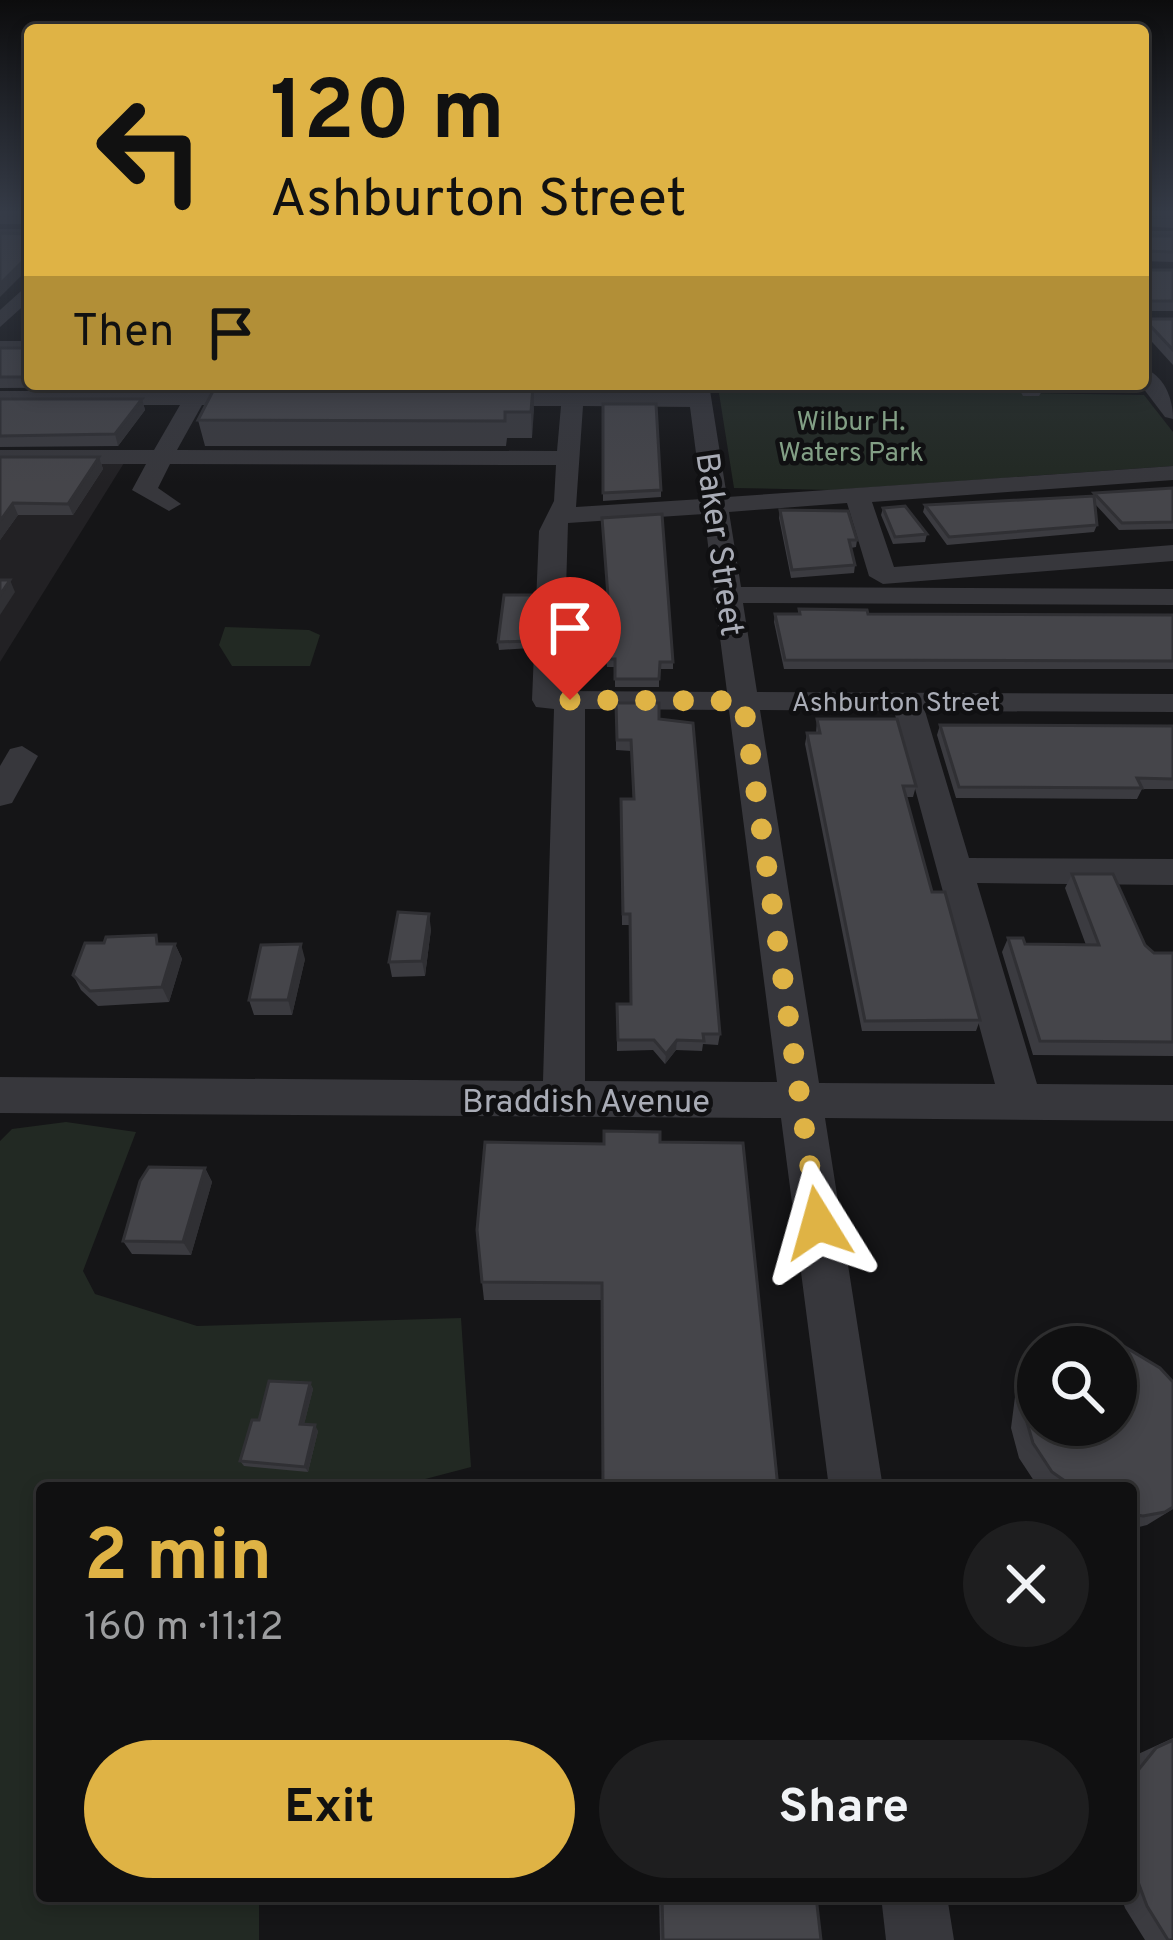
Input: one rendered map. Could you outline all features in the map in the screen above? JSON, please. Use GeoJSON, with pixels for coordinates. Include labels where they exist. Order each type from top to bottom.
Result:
{"type":"FeatureCollection","features":[{"type":"Feature","properties":{"kind":"street"},"geometry":{"type":"LineString","coordinates":[[0,398],[70,391],[198,391],[278,398]]}},
{"type":"Feature","properties":{"kind":"street"},"geometry":{"type":"LineString","coordinates":[[169,505],[144,490],[198,391]]}},
{"type":"Feature","properties":{"kind":"street"},"geometry":{"type":"LineString","coordinates":[[467,399],[573,392],[699,392]]}},
{"type":"Feature","properties":{"kind":"street"},"geometry":{"type":"LineString","coordinates":[[564,1100],[552,531],[562,516],[573,392]]}},
{"type":"Feature","properties":{"kind":"street","name":"Baker Street"},"geometry":{"type":"LineString","coordinates":[[699,392],[855,1482]]}},
{"type":"Feature","properties":{"kind":"street"},"geometry":{"type":"LineString","coordinates":[[0,457],[569,458]]}},
{"type":"Feature","properties":{"kind":"street"},"geometry":{"type":"LineString","coordinates":[[562,516],[1173,473]]}},
{"type":"Feature","properties":{"kind":"street"},"geometry":{"type":"LineString","coordinates":[[857,494],[884,576],[1173,553]]}},
{"type":"Feature","properties":{"kind":"street"},"geometry":{"type":"LineString","coordinates":[[728,595],[1173,597]]}},
{"type":"Feature","properties":{"kind":"street","name":"Ashburton Street"},"geometry":{"type":"LineString","coordinates":[[559,700],[1173,703]]}},
{"type":"Feature","properties":{"kind":"street"},"geometry":{"type":"LineString","coordinates":[[907,702],[1021,1102]]}},
{"type":"Feature","properties":{"kind":"street"},"geometry":{"type":"LineString","coordinates":[[0,795],[22,756]]}},
{"type":"Feature","properties":{"kind":"street"},"geometry":{"type":"LineString","coordinates":[[955,870],[1173,872]]}},
{"type":"Feature","properties":{"kind":"street","name":"Braddish Avenue"},"geometry":{"type":"LineString","coordinates":[[0,1095],[1173,1103]]}},
{"type":"Feature","properties":{"kind":"street"},"geometry":{"type":"LineString","coordinates":[[915,1902],[920,1940]]}},
{"type":"Feature","properties":{"kind":"shaded area"},"geometry":{"type":"Polygon","coordinates":[[[0,463],[124,463],[0,662],[0,463]]]}},
{"type":"Feature","properties":{"kind":"green space","name":"Wilbur H. Waters Park"},"geometry":{"type":"Polygon","coordinates":[[[718,390],[1144,395],[1173,432],[1173,466],[831,490],[734,488],[718,390]]]}},
{"type":"Feature","properties":{"kind":"green space"},"geometry":{"type":"Polygon","coordinates":[[[225,627],[309,630],[320,635],[310,666],[232,666],[219,645],[225,627]]]}},
{"type":"Feature","properties":{"kind":"green space"},"geometry":{"type":"Polygon","coordinates":[[[66,1122],[136,1132],[83,1271],[95,1294],[197,1326],[461,1318],[471,1467],[414,1482],[36,1482],[36,1902],[259,1902],[259,1940],[0,1940],[0,1141],[12,1129],[66,1122]]]}},
{"type":"Feature","properties":{"kind":"building"},"geometry":{"type":"Polygon","coordinates":[[[1149,319],[1173,319],[1173,350],[1149,324],[1149,319]]]}},
{"type":"Feature","properties":{"kind":"building"},"geometry":{"type":"Polygon","coordinates":[[[0,348],[24,348],[24,377],[0,377],[0,348]]]}},
{"type":"Feature","properties":{"kind":"building"},"geometry":{"type":"Polygon","coordinates":[[[213,390],[533,390],[531,412],[505,412],[505,421],[198,420],[213,390]]]}},
{"type":"Feature","properties":{"kind":"building"},"geometry":{"type":"Polygon","coordinates":[[[0,399],[142,399],[115,434],[0,436],[0,399]]]}},
{"type":"Feature","properties":{"kind":"building"},"geometry":{"type":"Polygon","coordinates":[[[603,404],[656,404],[661,490],[603,493],[603,404]]]}},
{"type":"Feature","properties":{"kind":"building"},"geometry":{"type":"Polygon","coordinates":[[[0,457],[99,457],[68,504],[13,503],[0,521],[0,457]]]}},
{"type":"Feature","properties":{"kind":"building"},"geometry":{"type":"Polygon","coordinates":[[[1173,488],[1173,522],[1122,523],[1094,493],[1173,488]]]}},
{"type":"Feature","properties":{"kind":"building"},"geometry":{"type":"Polygon","coordinates":[[[1094,496],[1097,525],[949,537],[925,505],[1094,496]]]}},
{"type":"Feature","properties":{"kind":"building"},"geometry":{"type":"Polygon","coordinates":[[[905,506],[927,534],[895,537],[883,508],[905,506]]]}},
{"type":"Feature","properties":{"kind":"building"},"geometry":{"type":"Polygon","coordinates":[[[780,510],[848,511],[857,540],[849,540],[855,565],[792,570],[780,510]]]}},
{"type":"Feature","properties":{"kind":"building"},"geometry":{"type":"Polygon","coordinates":[[[662,514],[673,662],[660,662],[659,679],[615,679],[615,659],[607,659],[605,638],[569,639],[570,596],[608,596],[602,518],[662,514]]]}},
{"type":"Feature","properties":{"kind":"building"},"geometry":{"type":"Polygon","coordinates":[[[504,595],[531,595],[529,641],[498,642],[504,595]]]}},
{"type":"Feature","properties":{"kind":"building"},"geometry":{"type":"Polygon","coordinates":[[[799,609],[867,610],[868,614],[1173,615],[1173,661],[785,660],[775,614],[800,614],[799,609]]]}},
{"type":"Feature","properties":{"kind":"building"},"geometry":{"type":"Polygon","coordinates":[[[616,703],[659,703],[659,719],[693,723],[720,1034],[703,1034],[704,1041],[677,1040],[666,1054],[654,1040],[618,1040],[617,1004],[631,1004],[630,914],[623,914],[621,799],[634,799],[631,740],[617,740],[616,703]]]}},
{"type":"Feature","properties":{"kind":"building"},"geometry":{"type":"Polygon","coordinates":[[[817,719],[897,719],[916,786],[903,786],[932,892],[945,892],[980,1020],[865,1021],[807,733],[820,733],[817,719]]]}},
{"type":"Feature","properties":{"kind":"building"},"geometry":{"type":"Polygon","coordinates":[[[940,725],[1173,726],[1173,779],[1137,778],[1142,788],[959,787],[940,725]]]}},
{"type":"Feature","properties":{"kind":"building"},"geometry":{"type":"Polygon","coordinates":[[[1072,874],[1113,874],[1145,945],[1154,953],[1173,953],[1173,1042],[1040,1041],[1008,938],[1023,938],[1025,944],[1099,945],[1072,874]]]}},
{"type":"Feature","properties":{"kind":"building"},"geometry":{"type":"Polygon","coordinates":[[[398,912],[429,914],[422,961],[389,962],[398,912]]]}},
{"type":"Feature","properties":{"kind":"building"},"geometry":{"type":"Polygon","coordinates":[[[156,935],[157,944],[175,944],[162,987],[90,991],[73,975],[85,943],[104,943],[106,937],[156,935]]]}},
{"type":"Feature","properties":{"kind":"building"},"geometry":{"type":"Polygon","coordinates":[[[301,944],[288,1000],[249,1000],[261,945],[301,944]]]}},
{"type":"Feature","properties":{"kind":"building"},"geometry":{"type":"Polygon","coordinates":[[[604,1131],[660,1132],[660,1142],[743,1143],[777,1482],[603,1482],[602,1283],[482,1282],[477,1230],[485,1142],[604,1144],[604,1131]]]}},
{"type":"Feature","properties":{"kind":"building"},"geometry":{"type":"Polygon","coordinates":[[[149,1167],[205,1168],[183,1242],[123,1241],[140,1181],[149,1167]]]}},
{"type":"Feature","properties":{"kind":"building"},"geometry":{"type":"Polygon","coordinates":[[[1137,1354],[1173,1382],[1173,1507],[1137,1515],[1137,1482],[1066,1482],[1052,1472],[1035,1446],[1137,1446],[1137,1354]]]}},
{"type":"Feature","properties":{"kind":"building"},"geometry":{"type":"Polygon","coordinates":[[[269,1381],[310,1383],[300,1424],[315,1425],[305,1467],[240,1461],[252,1420],[259,1420],[269,1381]]]}},
{"type":"Feature","properties":{"kind":"building"},"geometry":{"type":"Polygon","coordinates":[[[1173,1740],[1173,1940],[1168,1940],[1147,1906],[1137,1879],[1137,1772],[1156,1748],[1173,1740]]]}},
{"type":"Feature","properties":{"kind":"building"},"geometry":{"type":"Polygon","coordinates":[[[662,1902],[817,1902],[821,1940],[663,1940],[662,1902]]]}},
{"type":"Feature","properties":{"kind":"route"},"geometry":{"type":"LineString","coordinates":[[570,700],[743,701],[818,1223]]}}]}
